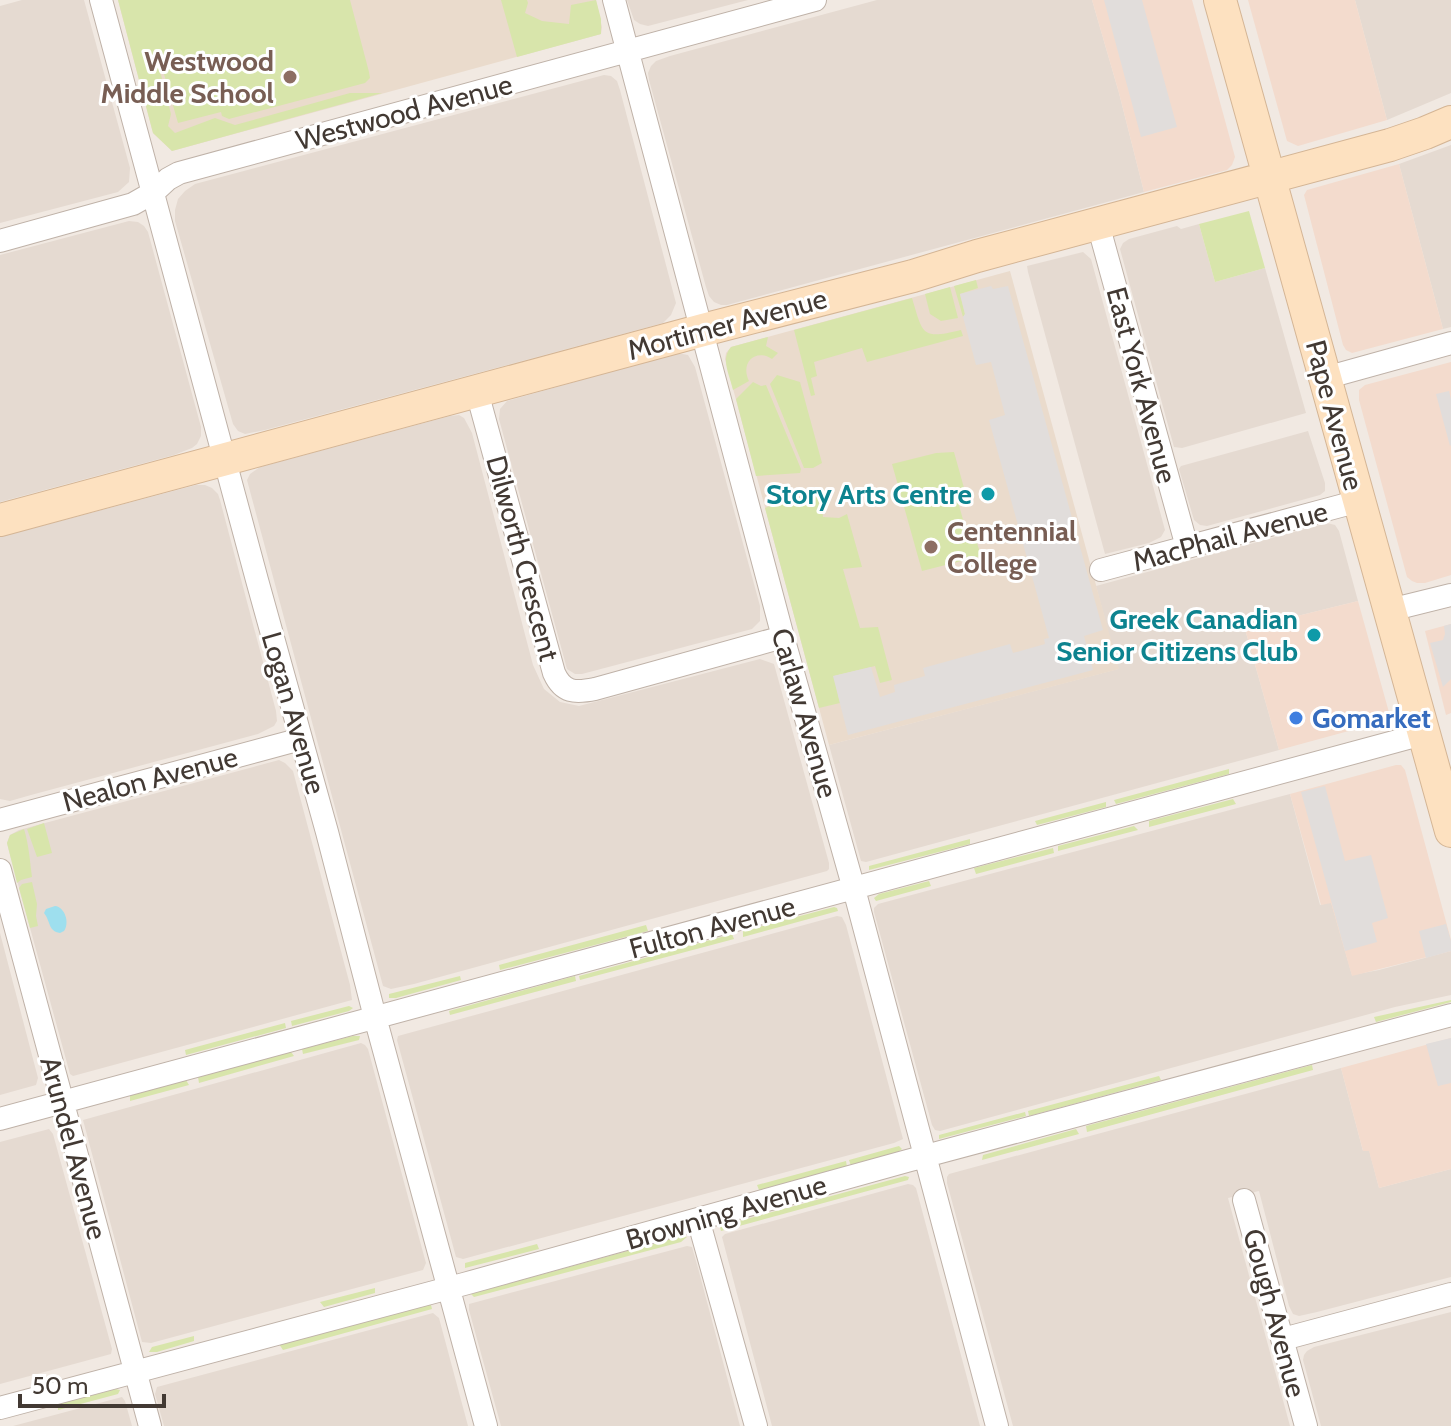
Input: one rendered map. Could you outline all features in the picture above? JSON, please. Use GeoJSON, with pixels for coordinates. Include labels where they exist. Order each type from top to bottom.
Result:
{"type":"FeatureCollection","features":[{"type":"Feature","properties":{"kind":"street","name":"Logan Avenue"},"geometry":{"type":"LineString","coordinates":[[101,0],[486,1426]]}},
{"type":"Feature","properties":{"kind":"street","name":"Carlaw Avenue"},"geometry":{"type":"LineString","coordinates":[[614,0],[997,1426]]}},
{"type":"Feature","properties":{"kind":"street","name":"Westwood Avenue"},"geometry":{"type":"LineString","coordinates":[[0,241],[133,204],[179,173],[815,0]]}},
{"type":"Feature","properties":{"kind":"street","name":"Pape Avenue"},"geometry":{"type":"LineString","coordinates":[[1220,0],[1451,831]]}},
{"type":"Feature","properties":{"kind":"street","name":"Mortimer Avenue"},"geometry":{"type":"LineString","coordinates":[[0,520],[913,276],[1390,145],[1451,122]]}},
{"type":"Feature","properties":{"kind":"street","name":"East York Avenue"},"geometry":{"type":"LineString","coordinates":[[1098,224],[1187,547]]}},
{"type":"Feature","properties":{"kind":"street"},"geometry":{"type":"LineString","coordinates":[[1325,378],[1451,343]]}},
{"type":"Feature","properties":{"kind":"street","name":"Dilworth Crescent"},"geometry":{"type":"LineString","coordinates":[[477,392],[554,673],[564,688],[570,692],[595,689],[783,637]]}},
{"type":"Feature","properties":{"kind":"street","name":"MacPhail Avenue"},"geometry":{"type":"LineString","coordinates":[[1101,570],[1359,501]]}},
{"type":"Feature","properties":{"kind":"street"},"geometry":{"type":"LineString","coordinates":[[1390,610],[1451,595]]}},
{"type":"Feature","properties":{"kind":"street","name":"Fulton Avenue"},"geometry":{"type":"LineString","coordinates":[[0,1119],[1423,734]]}},
{"type":"Feature","properties":{"kind":"street","name":"Nealon Avenue"},"geometry":{"type":"LineString","coordinates":[[0,820],[301,739]]}},
{"type":"Feature","properties":{"kind":"street","name":"Arundel Avenue"},"geometry":{"type":"LineString","coordinates":[[0,870],[150,1426]]}},
{"type":"Feature","properties":{"kind":"street","name":"Browning Avenue"},"geometry":{"type":"LineString","coordinates":[[0,1408],[1451,1015]]}},
{"type":"Feature","properties":{"kind":"street","name":"Gough Avenue"},"geometry":{"type":"LineString","coordinates":[[1244,1200],[1306,1426]]}},
{"type":"Feature","properties":{"kind":"street"},"geometry":{"type":"LineString","coordinates":[[698,1219],[756,1426]]}},
{"type":"Feature","properties":{"kind":"street"},"geometry":{"type":"LineString","coordinates":[[1283,1339],[1451,1294]]}},
{"type":"Feature","properties":{"kind":"shaded area"},"geometry":{"type":"Polygon","coordinates":[[[22,0],[84,0],[130,168],[129,182],[118,192],[0,223],[0,6],[22,0]]]}},
{"type":"Feature","properties":{"kind":"shaded area","name":"Westwood Middle School"},"geometry":{"type":"Polygon","coordinates":[[[118,0],[596,0],[602,27],[601,34],[172,151],[153,133],[118,0]]]}},
{"type":"Feature","properties":{"kind":"shaded area"},"geometry":{"type":"Polygon","coordinates":[[[627,0],[748,0],[648,26],[634,20],[627,0]]]}},
{"type":"Feature","properties":{"kind":"shaded area"},"geometry":{"type":"Polygon","coordinates":[[[877,0],[1092,0],[1144,192],[727,305],[714,302],[706,287],[649,80],[651,66],[670,56],[877,0]]]}},
{"type":"Feature","properties":{"kind":"shaded area"},"geometry":{"type":"Polygon","coordinates":[[[1092,0],[1192,0],[1235,157],[1227,170],[1144,192],[1092,0]]]}},
{"type":"Feature","properties":{"kind":"shaded area"},"geometry":{"type":"Polygon","coordinates":[[[1104,0],[1142,0],[1177,127],[1141,137],[1104,0]]]}},
{"type":"Feature","properties":{"kind":"shaded area"},"geometry":{"type":"Polygon","coordinates":[[[1248,0],[1355,0],[1387,120],[1298,146],[1287,141],[1248,0]]]}},
{"type":"Feature","properties":{"kind":"shaded area"},"geometry":{"type":"Polygon","coordinates":[[[1355,0],[1451,0],[1451,93],[1387,120],[1355,0]]]}},
{"type":"Feature","properties":{"kind":"shaded area"},"geometry":{"type":"Polygon","coordinates":[[[604,75],[617,81],[620,90],[676,303],[663,323],[265,430],[245,434],[238,431],[233,424],[175,221],[178,199],[185,191],[195,184],[604,75]]]}},
{"type":"Feature","properties":{"kind":"shaded area"},"geometry":{"type":"Polygon","coordinates":[[[1451,145],[1451,327],[1443,329],[1399,164],[1451,145]]]}},
{"type":"Feature","properties":{"kind":"shaded area"},"geometry":{"type":"Polygon","coordinates":[[[1399,164],[1443,329],[1352,353],[1343,345],[1304,195],[1307,190],[1399,164]]]}},
{"type":"Feature","properties":{"kind":"shaded area"},"geometry":{"type":"Polygon","coordinates":[[[129,221],[138,222],[148,232],[201,436],[192,448],[174,455],[0,502],[0,255],[129,221]]]}},
{"type":"Feature","properties":{"kind":"shaded area"},"geometry":{"type":"Polygon","coordinates":[[[1199,224],[1215,282],[1265,268],[1306,413],[1182,448],[1174,447],[1120,249],[1129,239],[1177,226],[1181,229],[1199,224]]]}},
{"type":"Feature","properties":{"kind":"shaded area"},"geometry":{"type":"Polygon","coordinates":[[[1083,252],[1091,259],[1165,530],[1161,537],[1149,543],[1105,554],[1027,266],[1083,252]]]}},
{"type":"Feature","properties":{"kind":"shaded area","name":"Centennial College"},"geometry":{"type":"Polygon","coordinates":[[[1010,271],[1119,669],[829,745],[725,359],[726,353],[731,347],[1010,271]]]}},
{"type":"Feature","properties":{"kind":"shaded area"},"geometry":{"type":"Polygon","coordinates":[[[991,286],[993,289],[1008,286],[1103,630],[1084,636],[1093,670],[848,735],[833,676],[871,667],[880,697],[895,692],[894,685],[925,676],[923,668],[1010,644],[1013,653],[1045,644],[1044,639],[1049,638],[989,420],[1005,415],[991,362],[976,365],[963,317],[960,294],[991,286]]]}},
{"type":"Feature","properties":{"kind":"shaded area"},"geometry":{"type":"Polygon","coordinates":[[[677,353],[688,355],[695,367],[760,606],[760,621],[752,629],[575,674],[567,669],[499,419],[500,409],[507,401],[677,353]]]}},
{"type":"Feature","properties":{"kind":"shaded area"},"geometry":{"type":"Polygon","coordinates":[[[1451,362],[1451,575],[1417,583],[1407,577],[1359,400],[1359,390],[1365,385],[1451,362]]]}},
{"type":"Feature","properties":{"kind":"shaded area"},"geometry":{"type":"Polygon","coordinates":[[[1449,391],[1451,399],[1450,446],[1436,394],[1449,391]]]}},
{"type":"Feature","properties":{"kind":"shaded area"},"geometry":{"type":"Polygon","coordinates":[[[459,415],[472,433],[533,665],[544,689],[560,702],[579,706],[760,659],[774,664],[829,863],[827,871],[414,984],[391,989],[383,986],[247,480],[260,467],[459,415]]]}},
{"type":"Feature","properties":{"kind":"shaded area"},"geometry":{"type":"Polygon","coordinates":[[[1308,431],[1325,483],[1325,491],[1320,495],[1207,526],[1194,520],[1179,469],[1181,466],[1308,431]]]}},
{"type":"Feature","properties":{"kind":"shaded area"},"geometry":{"type":"Polygon","coordinates":[[[196,485],[212,488],[220,500],[276,711],[274,726],[258,734],[10,801],[0,799],[0,537],[196,485]]]}},
{"type":"Feature","properties":{"kind":"shaded area"},"geometry":{"type":"Polygon","coordinates":[[[1327,523],[1335,525],[1339,531],[1358,601],[1245,629],[1279,750],[861,861],[829,745],[1118,669],[1096,586],[1327,523]]]}},
{"type":"Feature","properties":{"kind":"shaded area"},"geometry":{"type":"Polygon","coordinates":[[[1358,601],[1389,720],[1279,750],[1245,629],[1358,601]]]}},
{"type":"Feature","properties":{"kind":"shaded area"},"geometry":{"type":"Polygon","coordinates":[[[1451,624],[1451,713],[1446,715],[1425,631],[1451,624]]]}},
{"type":"Feature","properties":{"kind":"shaded area"},"geometry":{"type":"Polygon","coordinates":[[[1451,624],[1451,679],[1443,687],[1430,643],[1443,640],[1444,626],[1451,624]]]}},
{"type":"Feature","properties":{"kind":"shaded area"},"geometry":{"type":"Polygon","coordinates":[[[279,760],[293,771],[352,1000],[73,1076],[9,851],[7,843],[10,835],[279,760]]]}},
{"type":"Feature","properties":{"kind":"shaded area"},"geometry":{"type":"Polygon","coordinates":[[[1401,765],[1405,770],[1451,940],[1451,951],[1352,976],[1331,903],[1321,905],[1290,794],[1401,765]]]}},
{"type":"Feature","properties":{"kind":"shaded area"},"geometry":{"type":"Polygon","coordinates":[[[1325,786],[1345,861],[1371,855],[1388,918],[1372,923],[1377,942],[1345,951],[1301,792],[1325,786]]]}},
{"type":"Feature","properties":{"kind":"shaded area"},"geometry":{"type":"Polygon","coordinates":[[[1290,794],[1320,905],[1331,902],[1352,975],[1451,951],[1451,995],[1395,1007],[935,1130],[874,912],[878,904],[1290,794]]]}},
{"type":"Feature","properties":{"kind":"shaded area"},"geometry":{"type":"Polygon","coordinates":[[[842,917],[846,925],[903,1139],[463,1259],[456,1257],[398,1036],[842,917]]]}},
{"type":"Feature","properties":{"kind":"shaded area"},"geometry":{"type":"Polygon","coordinates":[[[1446,924],[1451,951],[1426,958],[1419,931],[1446,924]]]}},
{"type":"Feature","properties":{"kind":"shaded area"},"geometry":{"type":"Polygon","coordinates":[[[0,933],[38,1078],[36,1085],[0,1095],[0,933]]]}},
{"type":"Feature","properties":{"kind":"shaded area"},"geometry":{"type":"Polygon","coordinates":[[[1451,1038],[1451,1169],[1379,1188],[1369,1151],[1363,1151],[1341,1068],[1451,1038]]]}},
{"type":"Feature","properties":{"kind":"shaded area"},"geometry":{"type":"Polygon","coordinates":[[[1451,1038],[1451,1083],[1438,1086],[1426,1044],[1451,1038]]]}},
{"type":"Feature","properties":{"kind":"shaded area"},"geometry":{"type":"Polygon","coordinates":[[[361,1043],[368,1049],[426,1263],[423,1270],[151,1343],[142,1342],[83,1120],[361,1043]]]}},
{"type":"Feature","properties":{"kind":"shaded area"},"geometry":{"type":"Polygon","coordinates":[[[1341,1068],[1363,1151],[1369,1150],[1379,1188],[1451,1169],[1451,1277],[1317,1312],[1299,1316],[1293,1314],[1259,1191],[1228,1198],[1290,1426],[1013,1426],[947,1183],[949,1174],[1341,1068]]]}},
{"type":"Feature","properties":{"kind":"shaded area"},"geometry":{"type":"Polygon","coordinates":[[[49,1129],[53,1134],[112,1349],[111,1354],[0,1384],[0,1142],[49,1129]]]}},
{"type":"Feature","properties":{"kind":"shaded area"},"geometry":{"type":"Polygon","coordinates":[[[908,1184],[916,1188],[980,1426],[772,1426],[722,1237],[908,1184]]]}},
{"type":"Feature","properties":{"kind":"shaded area"},"geometry":{"type":"Polygon","coordinates":[[[692,1247],[740,1426],[501,1426],[469,1304],[692,1247]]]}},
{"type":"Feature","properties":{"kind":"shaded area"},"geometry":{"type":"Polygon","coordinates":[[[1451,1312],[1451,1426],[1321,1426],[1303,1360],[1307,1351],[1451,1312]]]}},
{"type":"Feature","properties":{"kind":"shaded area"},"geometry":{"type":"Polygon","coordinates":[[[433,1313],[439,1318],[468,1426],[164,1426],[155,1394],[157,1387],[433,1313]]]}},
{"type":"Feature","properties":{"kind":"shaded area"},"geometry":{"type":"Polygon","coordinates":[[[122,1397],[132,1426],[13,1426],[122,1397]]]}},
{"type":"Feature","properties":{"kind":"green space","name":"Westwood Middle School"},"geometry":{"type":"Polygon","coordinates":[[[118,0],[350,0],[369,72],[370,78],[365,83],[229,119],[221,112],[178,123],[162,67],[159,67],[171,114],[168,126],[175,133],[215,118],[235,125],[350,93],[382,93],[172,151],[153,133],[118,0]]]}},
{"type":"Feature","properties":{"kind":"green space"},"geometry":{"type":"Polygon","coordinates":[[[501,0],[527,0],[525,13],[542,21],[569,24],[571,5],[596,0],[601,34],[517,57],[501,0]]]}},
{"type":"Feature","properties":{"kind":"green space"},"geometry":{"type":"Polygon","coordinates":[[[1249,211],[1265,268],[1215,282],[1199,224],[1249,211]]]}},
{"type":"Feature","properties":{"kind":"green space"},"geometry":{"type":"Polygon","coordinates":[[[976,280],[978,288],[960,294],[963,317],[954,286],[976,280]]]}},
{"type":"Feature","properties":{"kind":"green space"},"geometry":{"type":"Polygon","coordinates":[[[950,287],[958,318],[941,321],[930,314],[925,294],[950,287]]]}},
{"type":"Feature","properties":{"kind":"green space"},"geometry":{"type":"Polygon","coordinates":[[[912,298],[926,331],[938,334],[961,330],[963,336],[867,362],[862,348],[814,362],[817,376],[811,378],[815,395],[811,396],[794,330],[912,298]]]}},
{"type":"Feature","properties":{"kind":"green space"},"geometry":{"type":"Polygon","coordinates":[[[768,337],[766,346],[778,353],[772,359],[760,355],[751,359],[746,368],[749,381],[733,390],[726,357],[731,347],[768,337]]]}},
{"type":"Feature","properties":{"kind":"green space"},"geometry":{"type":"Polygon","coordinates":[[[777,375],[800,382],[822,463],[813,468],[804,468],[770,384],[777,375]]]}},
{"type":"Feature","properties":{"kind":"green space"},"geometry":{"type":"Polygon","coordinates":[[[753,382],[766,385],[800,473],[756,476],[736,399],[753,382]]]}},
{"type":"Feature","properties":{"kind":"green space"},"geometry":{"type":"Polygon","coordinates":[[[954,452],[966,495],[957,498],[967,534],[974,533],[981,556],[922,571],[892,464],[936,453],[954,452]]]}},
{"type":"Feature","properties":{"kind":"green space"},"geometry":{"type":"Polygon","coordinates":[[[821,497],[823,517],[839,518],[847,514],[862,567],[843,569],[860,628],[878,627],[892,680],[880,683],[875,666],[834,676],[840,703],[819,708],[765,508],[783,500],[821,497]]]}},
{"type":"Feature","properties":{"kind":"green space"},"geometry":{"type":"Polygon","coordinates":[[[1229,769],[1229,774],[1116,804],[1114,800],[1229,769]]]}},
{"type":"Feature","properties":{"kind":"green space"},"geometry":{"type":"Polygon","coordinates":[[[1233,799],[1236,804],[1149,827],[1149,821],[1233,799]]]}},
{"type":"Feature","properties":{"kind":"green space"},"geometry":{"type":"Polygon","coordinates":[[[1106,802],[1106,807],[1037,825],[1035,821],[1106,802]]]}},
{"type":"Feature","properties":{"kind":"green space"},"geometry":{"type":"Polygon","coordinates":[[[44,823],[52,853],[37,857],[27,829],[44,823]]]}},
{"type":"Feature","properties":{"kind":"green space"},"geometry":{"type":"Polygon","coordinates":[[[1134,826],[1138,830],[1058,851],[1058,846],[1134,826]]]}},
{"type":"Feature","properties":{"kind":"green space"},"geometry":{"type":"Polygon","coordinates":[[[24,829],[32,877],[17,883],[7,843],[10,835],[24,829]]]}},
{"type":"Feature","properties":{"kind":"green space"},"geometry":{"type":"Polygon","coordinates":[[[970,839],[970,844],[869,870],[869,866],[970,839]]]}},
{"type":"Feature","properties":{"kind":"green space"},"geometry":{"type":"Polygon","coordinates":[[[1053,848],[1054,853],[976,874],[974,868],[1053,848]]]}},
{"type":"Feature","properties":{"kind":"green space"},"geometry":{"type":"Polygon","coordinates":[[[929,881],[931,886],[876,901],[874,898],[879,894],[929,881]]]}},
{"type":"Feature","properties":{"kind":"green space"},"geometry":{"type":"Polygon","coordinates":[[[32,882],[38,926],[30,928],[19,888],[32,882]]]}},
{"type":"Feature","properties":{"kind":"green space"},"geometry":{"type":"Polygon","coordinates":[[[834,907],[838,911],[743,937],[743,931],[834,907]]]}},
{"type":"Feature","properties":{"kind":"green space"},"geometry":{"type":"Polygon","coordinates":[[[646,925],[648,931],[500,970],[499,965],[646,925]]]}},
{"type":"Feature","properties":{"kind":"green space"},"geometry":{"type":"Polygon","coordinates":[[[732,934],[734,939],[580,980],[579,976],[732,934]]]}},
{"type":"Feature","properties":{"kind":"green space"},"geometry":{"type":"Polygon","coordinates":[[[460,976],[461,980],[389,998],[389,994],[460,976]]]}},
{"type":"Feature","properties":{"kind":"green space"},"geometry":{"type":"Polygon","coordinates":[[[575,976],[576,981],[450,1015],[449,1011],[575,976]]]}},
{"type":"Feature","properties":{"kind":"green space"},"geometry":{"type":"Polygon","coordinates":[[[1451,1000],[1376,1022],[1374,1017],[1451,1000]]]}},
{"type":"Feature","properties":{"kind":"green space"},"geometry":{"type":"Polygon","coordinates":[[[349,1006],[353,1008],[349,1011],[292,1026],[291,1021],[349,1006]]]}},
{"type":"Feature","properties":{"kind":"green space"},"geometry":{"type":"Polygon","coordinates":[[[285,1023],[286,1028],[186,1055],[185,1050],[285,1023]]]}},
{"type":"Feature","properties":{"kind":"green space"},"geometry":{"type":"Polygon","coordinates":[[[360,1036],[359,1040],[303,1054],[302,1049],[360,1036]]]}},
{"type":"Feature","properties":{"kind":"green space"},"geometry":{"type":"Polygon","coordinates":[[[291,1052],[294,1056],[199,1083],[198,1077],[291,1052]]]}},
{"type":"Feature","properties":{"kind":"green space"},"geometry":{"type":"Polygon","coordinates":[[[1312,1065],[1313,1070],[1087,1132],[1086,1126],[1312,1065]]]}},
{"type":"Feature","properties":{"kind":"green space"},"geometry":{"type":"Polygon","coordinates":[[[1159,1076],[1161,1080],[1029,1116],[1028,1111],[1159,1076]]]}},
{"type":"Feature","properties":{"kind":"green space"},"geometry":{"type":"Polygon","coordinates":[[[186,1080],[189,1085],[130,1101],[130,1095],[186,1080]]]}},
{"type":"Feature","properties":{"kind":"green space"},"geometry":{"type":"Polygon","coordinates":[[[1025,1112],[1026,1116],[939,1139],[939,1135],[1025,1112]]]}},
{"type":"Feature","properties":{"kind":"green space"},"geometry":{"type":"Polygon","coordinates":[[[1076,1129],[1079,1134],[982,1160],[983,1155],[1076,1129]]]}},
{"type":"Feature","properties":{"kind":"green space"},"geometry":{"type":"Polygon","coordinates":[[[899,1146],[902,1149],[898,1152],[851,1166],[849,1160],[899,1146]]]}},
{"type":"Feature","properties":{"kind":"green space"},"geometry":{"type":"Polygon","coordinates":[[[846,1161],[847,1167],[759,1190],[757,1185],[846,1161]]]}},
{"type":"Feature","properties":{"kind":"green space"},"geometry":{"type":"Polygon","coordinates":[[[909,1177],[908,1180],[721,1231],[720,1227],[724,1225],[909,1177]]]}},
{"type":"Feature","properties":{"kind":"green space"},"geometry":{"type":"Polygon","coordinates":[[[687,1237],[681,1242],[474,1297],[471,1294],[687,1237]]]}},
{"type":"Feature","properties":{"kind":"green space"},"geometry":{"type":"Polygon","coordinates":[[[537,1244],[539,1249],[465,1268],[465,1263],[537,1244]]]}},
{"type":"Feature","properties":{"kind":"green space"},"geometry":{"type":"Polygon","coordinates":[[[375,1288],[375,1293],[324,1307],[320,1302],[375,1288]]]}},
{"type":"Feature","properties":{"kind":"green space"},"geometry":{"type":"Polygon","coordinates":[[[431,1305],[432,1309],[283,1350],[279,1344],[431,1305]]]}},
{"type":"Feature","properties":{"kind":"green space"},"geometry":{"type":"Polygon","coordinates":[[[194,1336],[194,1341],[149,1352],[152,1347],[194,1336]]]}},
{"type":"Feature","properties":{"kind":"green space"},"geometry":{"type":"Polygon","coordinates":[[[120,1390],[118,1394],[58,1410],[58,1404],[120,1390]]]}},
{"type":"Feature","properties":{"kind":"water"},"geometry":{"type":"Polygon","coordinates":[[[55,906],[64,912],[66,920],[66,928],[60,933],[52,928],[44,913],[55,906]]]}},
{"type":"Feature","properties":{"kind":"place","name":"Westwood Middle School"},"geometry":{"type":"Point","coordinates":[290,77]}},
{"type":"Feature","properties":{"kind":"place","name":"Story Arts Centre"},"geometry":{"type":"Point","coordinates":[988,494]}},
{"type":"Feature","properties":{"kind":"place","name":"Centennial College"},"geometry":{"type":"Point","coordinates":[931,547]}},
{"type":"Feature","properties":{"kind":"place","name":"Greek Canadian Senior Citizens Club"},"geometry":{"type":"Point","coordinates":[1314,635]}},
{"type":"Feature","properties":{"kind":"place","name":"Gomarket"},"geometry":{"type":"Point","coordinates":[1296,718]}}]}
